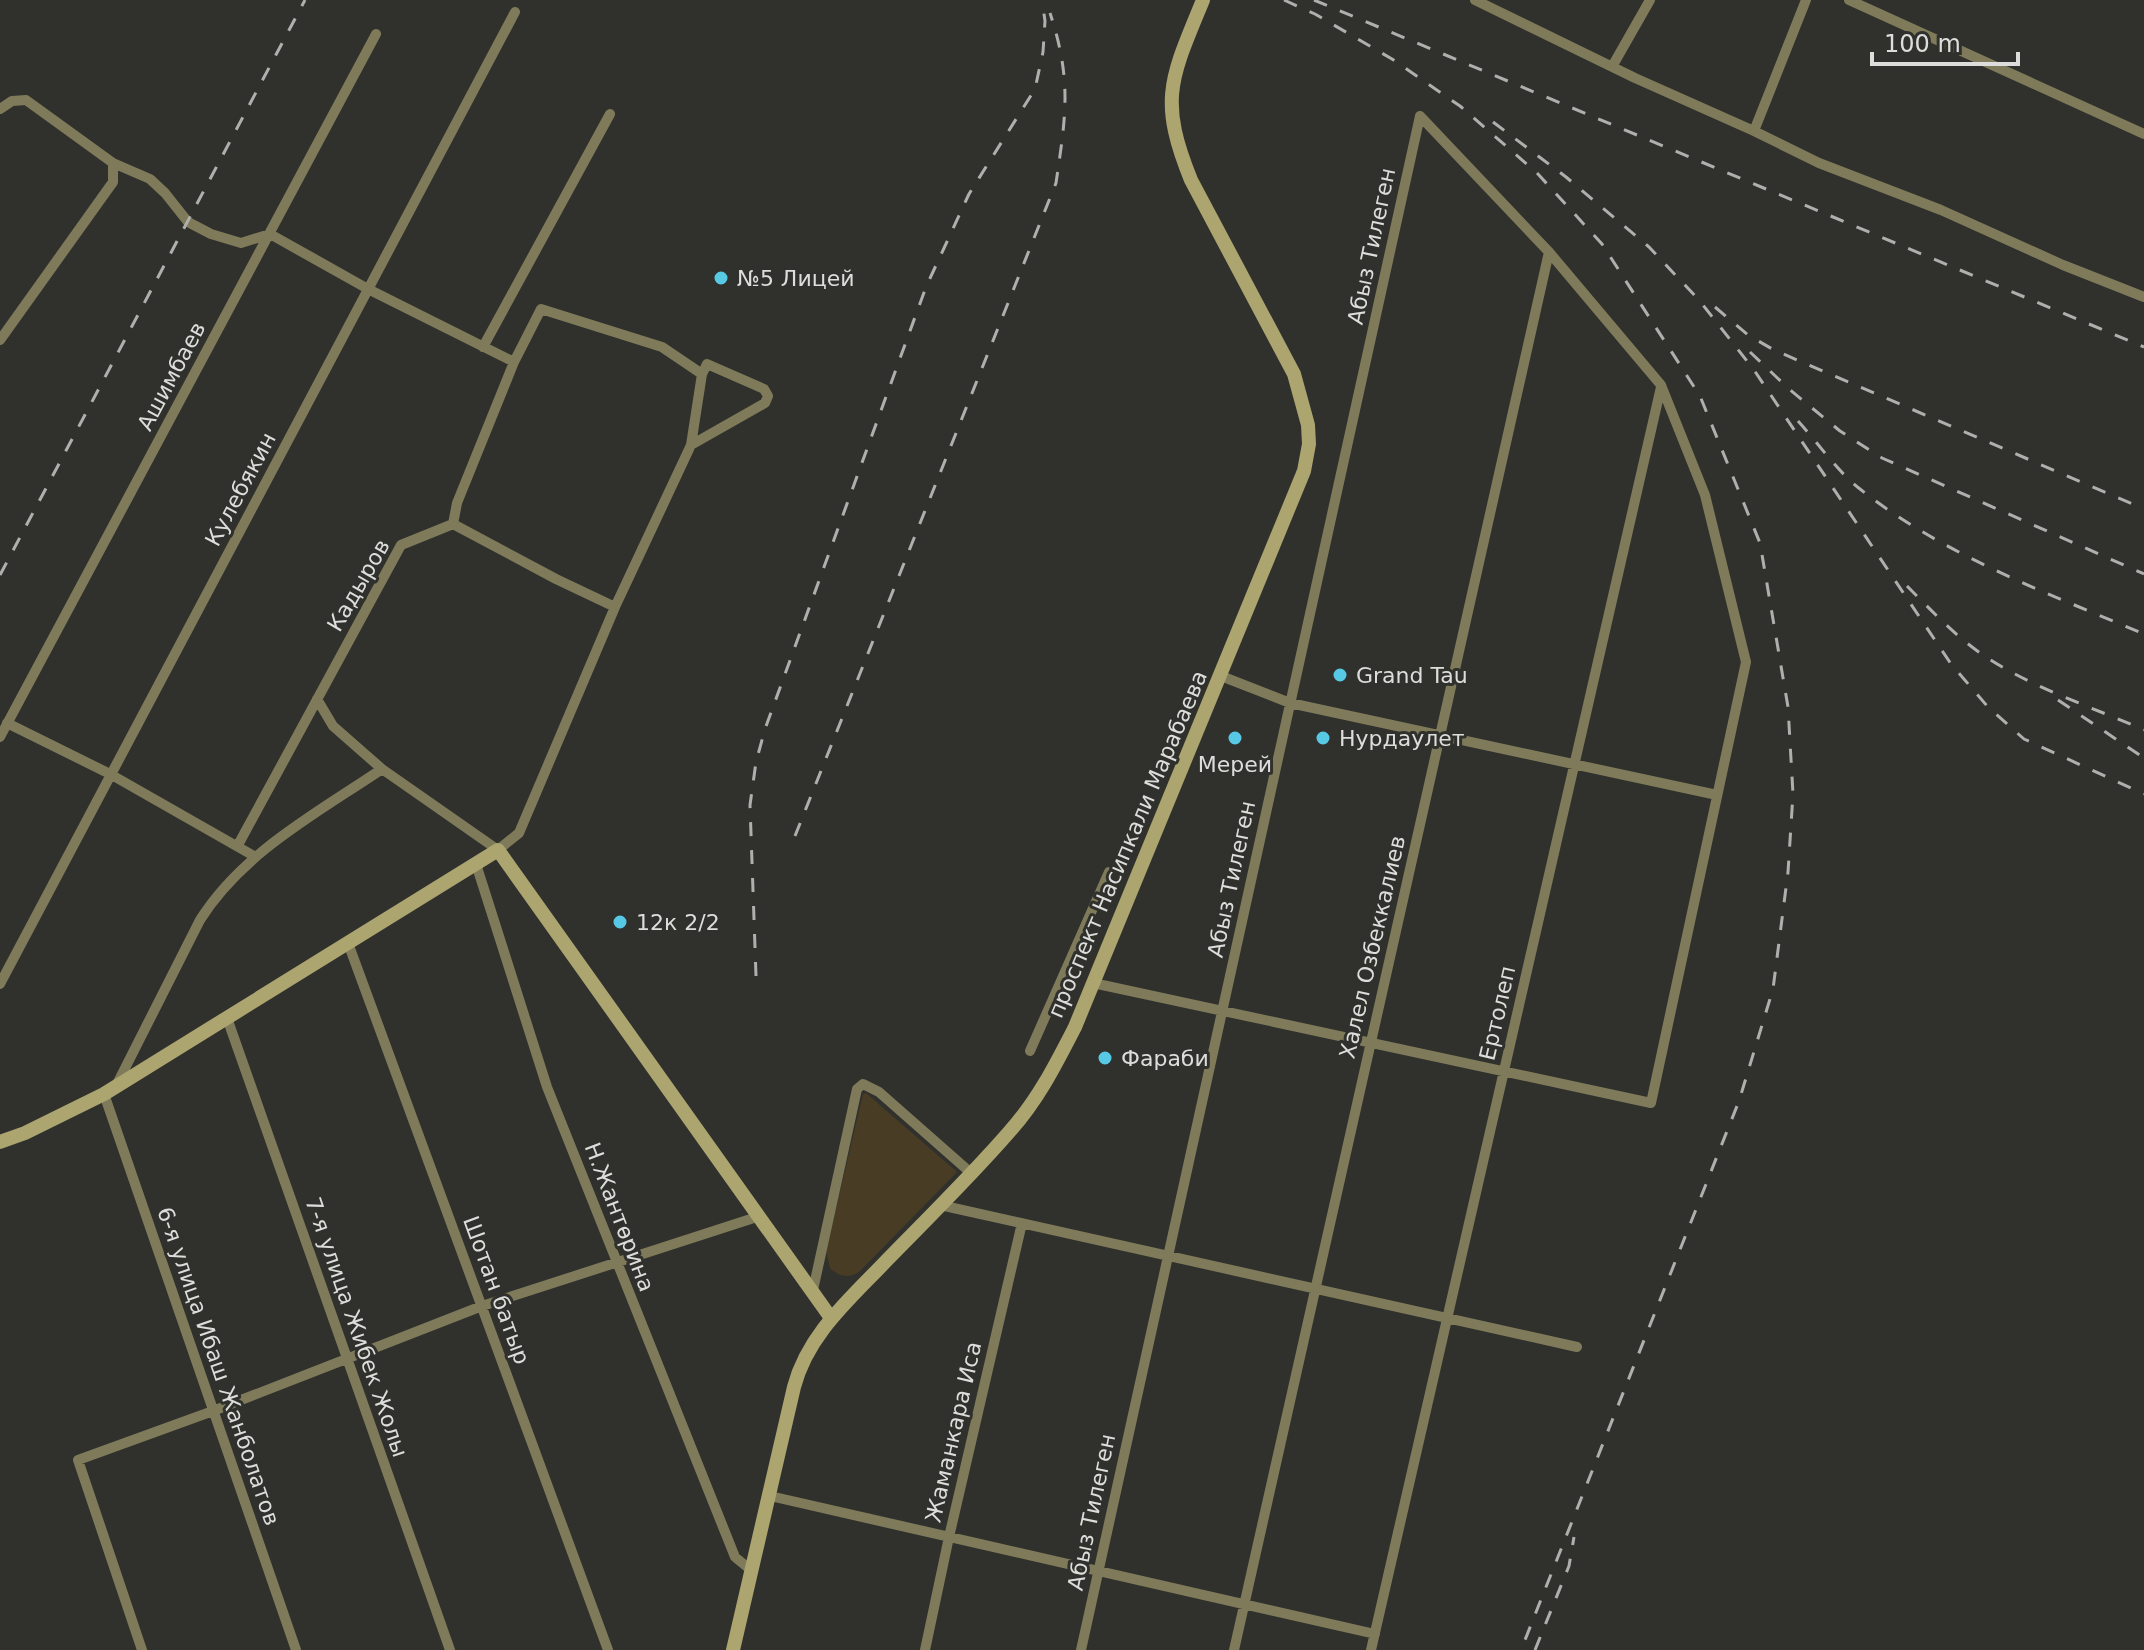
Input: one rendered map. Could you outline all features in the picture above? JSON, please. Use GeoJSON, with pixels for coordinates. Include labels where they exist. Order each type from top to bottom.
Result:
{"type":"FeatureCollection","features":[{"type":"Feature","properties":{"kind":"main road","name":"проспект Насипкали Марабаева"},"geometry":{"type":"LineString","coordinates":[[733,1650],[799,1370],[816,1337],[831,1318],[1011,1131],[1039,1095],[1075,1027],[1304,471],[1309,444],[1308,425],[1294,374],[1191,180],[1177,146],[1170,117],[1170,92],[1177,62],[1203,0]]}},
{"type":"Feature","properties":{"kind":"main road"},"geometry":{"type":"LineString","coordinates":[[0,1142],[25,1133],[109,1091],[498,850],[831,1318]]}},
{"type":"Feature","properties":{"kind":"street"},"geometry":{"type":"LineString","coordinates":[[1475,0],[1697,108],[1754,131],[1819,163],[1941,210],[2063,265],[2144,297]]}},
{"type":"Feature","properties":{"kind":"street"},"geometry":{"type":"LineString","coordinates":[[1613,65],[1650,0]]}},
{"type":"Feature","properties":{"kind":"street"},"geometry":{"type":"LineString","coordinates":[[1754,131],[1806,0]]}},
{"type":"Feature","properties":{"kind":"street"},"geometry":{"type":"LineString","coordinates":[[1849,0],[2144,134]]}},
{"type":"Feature","properties":{"kind":"street","name":"Кулебякин"},"geometry":{"type":"LineString","coordinates":[[0,984],[515,12]]}},
{"type":"Feature","properties":{"kind":"street","name":"Ашимбаев"},"geometry":{"type":"LineString","coordinates":[[0,737],[376,34]]}},
{"type":"Feature","properties":{"kind":"street"},"geometry":{"type":"LineString","coordinates":[[0,109],[12,101],[26,100],[113,163],[150,179],[188,222],[211,234],[241,243],[270,234],[368,289],[514,362]]}},
{"type":"Feature","properties":{"kind":"street"},"geometry":{"type":"LineString","coordinates":[[483,347],[610,114]]}},
{"type":"Feature","properties":{"kind":"street","name":"Абыз Тилеген"},"geometry":{"type":"LineString","coordinates":[[1081,1650],[1420,116],[1549,252]]}},
{"type":"Feature","properties":{"kind":"street"},"geometry":{"type":"LineString","coordinates":[[0,340],[113,182],[113,163]]}},
{"type":"Feature","properties":{"kind":"street"},"geometry":{"type":"LineString","coordinates":[[1093,983],[1651,1103],[1746,662],[1705,495],[1661,385],[1549,252]]}},
{"type":"Feature","properties":{"kind":"street","name":"Халел Озбеккалиев"},"geometry":{"type":"LineString","coordinates":[[1234,1650],[1549,252]]}},
{"type":"Feature","properties":{"kind":"street"},"geometry":{"type":"LineString","coordinates":[[615,607],[453,524],[457,503],[514,362],[541,309],[662,347],[702,374]]}},
{"type":"Feature","properties":{"kind":"street"},"geometry":{"type":"LineString","coordinates":[[317,699],[333,726],[382,769],[498,850],[519,833],[615,607],[691,445],[702,374],[707,364],[764,389],[768,396],[765,403],[691,445]]}},
{"type":"Feature","properties":{"kind":"street","name":"Ертолеп"},"geometry":{"type":"LineString","coordinates":[[1371,1650],[1661,385]]}},
{"type":"Feature","properties":{"kind":"street","name":"Кадыров"},"geometry":{"type":"LineString","coordinates":[[238,845],[401,545],[453,524]]}},
{"type":"Feature","properties":{"kind":"street"},"geometry":{"type":"LineString","coordinates":[[1221,676],[1290,703],[1717,795]]}},
{"type":"Feature","properties":{"kind":"street"},"geometry":{"type":"LineString","coordinates":[[7,723],[110,774],[254,856]]}},
{"type":"Feature","properties":{"kind":"street"},"geometry":{"type":"LineString","coordinates":[[109,1091],[200,920],[217,894],[254,856],[382,769]]}},
{"type":"Feature","properties":{"kind":"street","name":"Н.Жантөрина"},"geometry":{"type":"LineString","coordinates":[[476,864],[547,1087],[735,1557],[752,1571]]}},
{"type":"Feature","properties":{"kind":"street"},"geometry":{"type":"LineString","coordinates":[[1030,1051],[1109,872]]}},
{"type":"Feature","properties":{"kind":"street","name":"Шотан батыр"},"geometry":{"type":"LineString","coordinates":[[348,943],[608,1650]]}},
{"type":"Feature","properties":{"kind":"street","name":"7-я улица Жибек Жолы"},"geometry":{"type":"LineString","coordinates":[[227,1018],[450,1650]]}},
{"type":"Feature","properties":{"kind":"street"},"geometry":{"type":"LineString","coordinates":[[813,1290],[857,1089],[863,1084],[879,1092],[971,1173]]}},
{"type":"Feature","properties":{"kind":"street","name":"6-я улица Ибаш Жанболатов"},"geometry":{"type":"LineString","coordinates":[[109,1091],[213,1411],[296,1650]]}},
{"type":"Feature","properties":{"kind":"street"},"geometry":{"type":"LineString","coordinates":[[940,1205],[1577,1347]]}},
{"type":"Feature","properties":{"kind":"street"},"geometry":{"type":"LineString","coordinates":[[142,1650],[78,1460],[482,1306],[760,1216]]}},
{"type":"Feature","properties":{"kind":"street","name":"Жаманкара Иса"},"geometry":{"type":"LineString","coordinates":[[925,1650],[1022,1223]]}},
{"type":"Feature","properties":{"kind":"street"},"geometry":{"type":"LineString","coordinates":[[770,1496],[1375,1634]]}},
{"type":"Feature","properties":{"kind":"shaded area"},"geometry":{"type":"Polygon","coordinates":[[[866,1093],[957,1172],[860,1271],[844,1276],[830,1268],[826,1251],[863,1094],[866,1093]]]}},
{"type":"Feature","properties":{"kind":"railway"},"geometry":{"type":"LineString","coordinates":[[0,575],[305,0]]}},
{"type":"Feature","properties":{"kind":"railway"},"geometry":{"type":"LineString","coordinates":[[756,976],[750,805],[756,762],[765,729],[926,287],[969,194],[1035,89],[1043,52],[1045,21],[1042,0]]}},
{"type":"Feature","properties":{"kind":"railway"},"geometry":{"type":"LineString","coordinates":[[1284,0],[1315,14],[1392,59],[1460,106],[1537,173],[1602,244],[1700,396],[1760,543],[1788,707],[1793,794],[1788,872],[1773,989],[1739,1101],[1521,1650]]}},
{"type":"Feature","properties":{"kind":"railway"},"geometry":{"type":"LineString","coordinates":[[1314,0],[2144,347]]}},
{"type":"Feature","properties":{"kind":"railway"},"geometry":{"type":"LineString","coordinates":[[795,836],[1056,183],[1065,98],[1062,58],[1050,13]]}},
{"type":"Feature","properties":{"kind":"railway"},"geometry":{"type":"LineString","coordinates":[[1493,122],[1566,177],[1649,247],[1699,300],[1754,370],[1951,664],[1988,707],[2024,739],[2144,794]]}},
{"type":"Feature","properties":{"kind":"railway"},"geometry":{"type":"LineString","coordinates":[[1715,307],[1748,335],[1774,350],[2144,509]]}},
{"type":"Feature","properties":{"kind":"railway"},"geometry":{"type":"LineString","coordinates":[[1750,352],[1840,431],[1882,458],[2144,574]]}},
{"type":"Feature","properties":{"kind":"railway"},"geometry":{"type":"LineString","coordinates":[[1798,421],[1852,482],[1926,534],[2033,588],[2144,634]]}},
{"type":"Feature","properties":{"kind":"railway"},"geometry":{"type":"LineString","coordinates":[[1907,586],[1965,641],[2004,668],[2043,688],[2144,730]]}},
{"type":"Feature","properties":{"kind":"railway"},"geometry":{"type":"LineString","coordinates":[[2058,700],[2144,758]]}},
{"type":"Feature","properties":{"kind":"railway"},"geometry":{"type":"LineString","coordinates":[[1535,1650],[1569,1566],[1574,1537]]}},
{"type":"Feature","properties":{"kind":"place","name":"№5 Лицей"},"geometry":{"type":"Point","coordinates":[721,278]}},
{"type":"Feature","properties":{"kind":"place","name":"Grand Tau"},"geometry":{"type":"Point","coordinates":[1340,675]}},
{"type":"Feature","properties":{"kind":"place","name":"Мерей"},"geometry":{"type":"Point","coordinates":[1235,738]}},
{"type":"Feature","properties":{"kind":"place","name":"Нурдаулет"},"geometry":{"type":"Point","coordinates":[1323,738]}},
{"type":"Feature","properties":{"kind":"place","name":"12к 2/2"},"geometry":{"type":"Point","coordinates":[620,922]}},
{"type":"Feature","properties":{"kind":"place","name":"Фараби"},"geometry":{"type":"Point","coordinates":[1105,1058]}}]}
